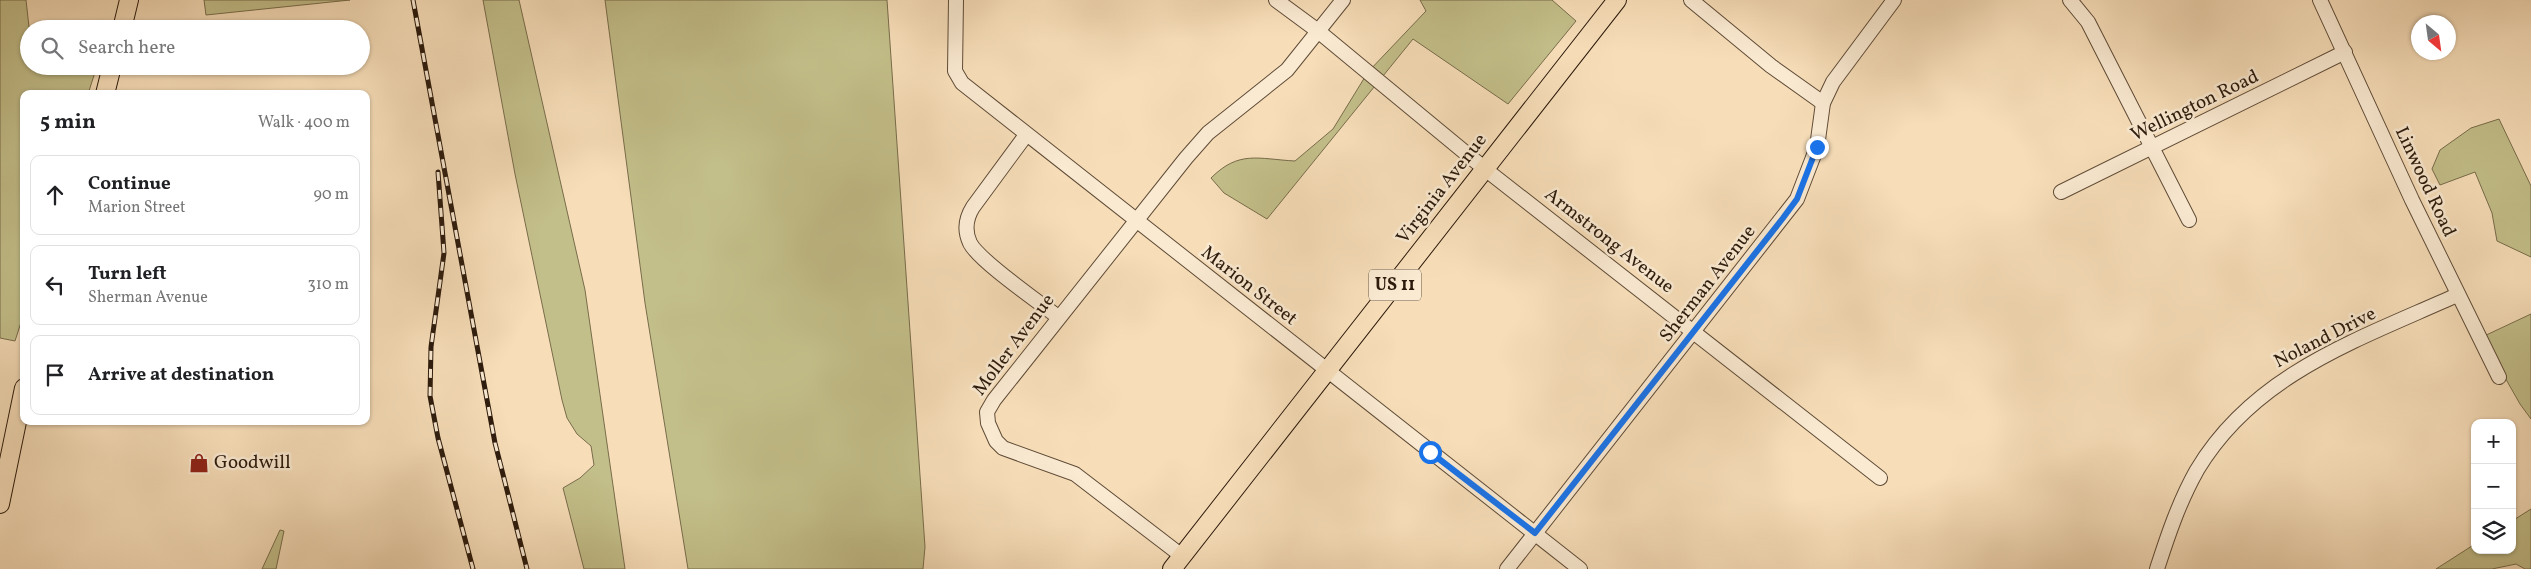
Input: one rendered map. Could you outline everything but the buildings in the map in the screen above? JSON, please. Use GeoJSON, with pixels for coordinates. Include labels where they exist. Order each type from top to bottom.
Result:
{"type":"FeatureCollection","features":[{"type":"Feature","properties":{"kind":"main road"},"geometry":{"type":"LineString","coordinates":[[124,20],[129,0]]}},
{"type":"Feature","properties":{"kind":"main road","name":"Virginia Avenue"},"geometry":{"type":"LineString","coordinates":[[1177,563],[1616,0]]}},
{"type":"Feature","properties":{"kind":"main road"},"geometry":{"type":"LineString","coordinates":[[106,90],[110,75]]}},
{"type":"Feature","properties":{"kind":"main road"},"geometry":{"type":"LineString","coordinates":[[0,504],[20,407]]}},
{"type":"Feature","properties":{"kind":"street","name":"Marion Street"},"geometry":{"type":"LineString","coordinates":[[956,0],[957,78],[1026,135],[1580,569]]}},
{"type":"Feature","properties":{"kind":"street","name":"Armstrong Avenue"},"geometry":{"type":"LineString","coordinates":[[1276,0],[1318,31],[1485,169],[1695,331],[1880,478]]}},
{"type":"Feature","properties":{"kind":"street","name":"Moller Avenue"},"geometry":{"type":"LineString","coordinates":[[1177,563],[1088,483],[1058,466],[1015,454],[1002,448],[991,432],[987,412],[994,400],[1058,317],[1135,220],[1208,133],[1286,70],[1343,0]]}},
{"type":"Feature","properties":{"kind":"street"},"geometry":{"type":"LineString","coordinates":[[1691,0],[1771,66],[1823,103]]}},
{"type":"Feature","properties":{"kind":"street","name":"Sherman Avenue"},"geometry":{"type":"LineString","coordinates":[[1507,569],[1797,199],[1817,147],[1823,103],[1833,82],[1894,0]]}},
{"type":"Feature","properties":{"kind":"street"},"geometry":{"type":"LineString","coordinates":[[2070,0],[2088,22],[2189,220]]}},
{"type":"Feature","properties":{"kind":"street","name":"Linwood Road"},"geometry":{"type":"LineString","coordinates":[[2320,0],[2458,295],[2499,377]]}},
{"type":"Feature","properties":{"kind":"street","name":"Wellington Road"},"geometry":{"type":"LineString","coordinates":[[2061,192],[2345,52]]}},
{"type":"Feature","properties":{"kind":"street"},"geometry":{"type":"LineString","coordinates":[[1026,135],[973,206],[969,214],[966,233],[970,243],[982,257],[1058,317]]}},
{"type":"Feature","properties":{"kind":"street","name":"Noland Drive"},"geometry":{"type":"LineString","coordinates":[[2157,569],[2179,505],[2198,469],[2221,437],[2247,408],[2289,375],[2316,360],[2458,295]]}},
{"type":"Feature","properties":{"kind":"shaded area"},"geometry":{"type":"Polygon","coordinates":[[[0,0],[26,0],[28,20],[20,20],[20,75],[94,75],[89,90],[20,90],[20,325],[15,341],[0,338],[0,0]]]}},
{"type":"Feature","properties":{"kind":"shaded area"},"geometry":{"type":"Polygon","coordinates":[[[204,0],[350,0],[206,15],[204,0]]]}},
{"type":"Feature","properties":{"kind":"shaded area"},"geometry":{"type":"Polygon","coordinates":[[[483,0],[519,0],[585,290],[625,569],[584,569],[563,488],[580,478],[594,465],[591,446],[577,434],[567,418],[562,400],[515,174],[483,0]]]}},
{"type":"Feature","properties":{"kind":"shaded area"},"geometry":{"type":"Polygon","coordinates":[[[605,0],[887,0],[925,547],[923,569],[688,569],[645,303],[605,0]]]}},
{"type":"Feature","properties":{"kind":"shaded area"},"geometry":{"type":"Polygon","coordinates":[[[1420,0],[1552,0],[1576,21],[1508,104],[1413,39],[1267,219],[1224,193],[1211,178],[1231,163],[1250,158],[1295,161],[1333,129],[1368,72],[1426,11],[1420,0]]]}},
{"type":"Feature","properties":{"kind":"shaded area"},"geometry":{"type":"Polygon","coordinates":[[[2499,119],[2531,186],[2531,257],[2497,241],[2492,213],[2475,172],[2440,185],[2432,169],[2440,150],[2471,128],[2499,119]]]}},
{"type":"Feature","properties":{"kind":"shaded area"},"geometry":{"type":"Polygon","coordinates":[[[2531,314],[2531,419],[2520,404],[2482,337],[2531,314]]]}},
{"type":"Feature","properties":{"kind":"shaded area"},"geometry":{"type":"Polygon","coordinates":[[[2531,509],[2531,569],[2525,569],[2516,564],[2492,569],[2436,569],[2471,547],[2471,554],[2516,554],[2516,518],[2531,509]]]}},
{"type":"Feature","properties":{"kind":"shaded area"},"geometry":{"type":"Polygon","coordinates":[[[280,530],[284,531],[276,569],[262,569],[280,530]]]}},
{"type":"Feature","properties":{"kind":"railway"},"geometry":{"type":"LineString","coordinates":[[413,0],[495,443],[527,569]]}},
{"type":"Feature","properties":{"kind":"railway"},"geometry":{"type":"LineString","coordinates":[[438,172],[444,253],[431,347],[430,396],[438,438],[473,569]]}},
{"type":"Feature","properties":{"kind":"place","name":"Goodwill"},"geometry":{"type":"Point","coordinates":[199,463]}},
{"type":"Feature","properties":{"kind":"route"},"geometry":{"type":"LineString","coordinates":[[1430,452],[1535,533],[1797,199],[1817,147]]}}]}
